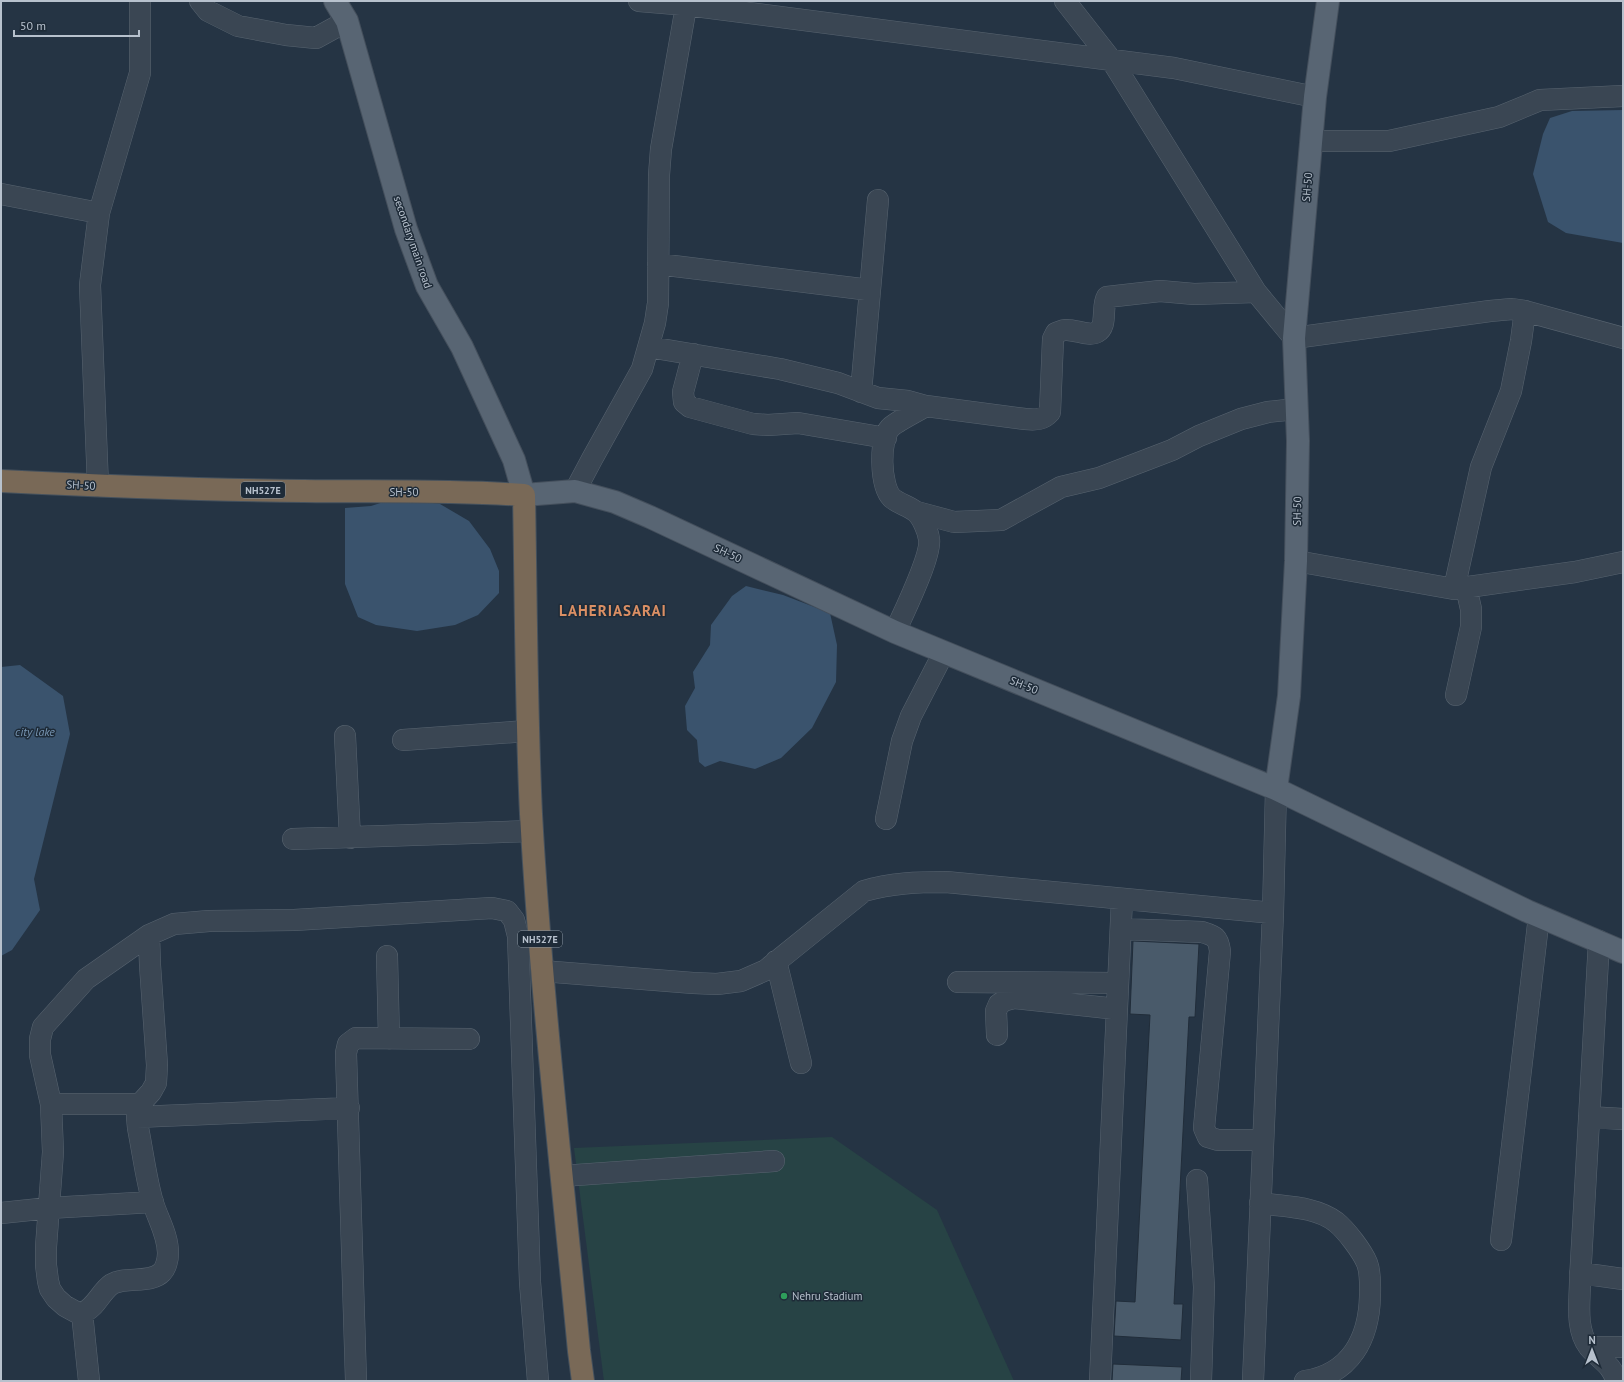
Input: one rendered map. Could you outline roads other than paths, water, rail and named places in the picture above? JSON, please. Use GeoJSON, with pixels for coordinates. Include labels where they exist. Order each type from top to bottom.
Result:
{"type":"FeatureCollection","features":[{"type":"Feature","properties":{"kind":"highway","name":"SH-50"},"geometry":{"type":"LineString","coordinates":[[1,481],[98,486],[304,491],[479,492],[524,495]]}},
{"type":"Feature","properties":{"kind":"highway","name":"NH527E"},"geometry":{"type":"LineString","coordinates":[[524,495],[527,731],[532,831],[542,971],[583,1381]]}},
{"type":"Feature","properties":{"kind":"main road","name":"secondary main road"},"geometry":{"type":"LineString","coordinates":[[335,1],[347,21],[406,229],[427,286],[462,347],[514,460],[524,495]]}},
{"type":"Feature","properties":{"kind":"main road","name":"SH-50"},"geometry":{"type":"LineString","coordinates":[[524,495],[575,491],[615,502],[895,632],[1276,789],[1289,696],[1296,561],[1298,441],[1294,338],[1315,97],[1328,1]]}},
{"type":"Feature","properties":{"kind":"main road"},"geometry":{"type":"LineString","coordinates":[[1276,789],[1539,916],[1623,952]]}},
{"type":"Feature","properties":{"kind":"street"},"geometry":{"type":"LineString","coordinates":[[98,486],[90,285],[99,213],[140,74],[140,1]]}},
{"type":"Feature","properties":{"kind":"street"},"geometry":{"type":"LineString","coordinates":[[200,1],[208,11],[238,26],[286,35],[316,38],[347,21]]}},
{"type":"Feature","properties":{"kind":"street"},"geometry":{"type":"LineString","coordinates":[[639,1],[687,3],[1112,61],[1174,68],[1315,97]]}},
{"type":"Feature","properties":{"kind":"street"},"geometry":{"type":"LineString","coordinates":[[1065,1],[1112,61],[1256,292],[1294,338],[1512,309],[1526,311],[1623,338]]}},
{"type":"Feature","properties":{"kind":"street"},"geometry":{"type":"LineString","coordinates":[[575,491],[642,369],[655,323],[658,303],[659,175],[661,149],[687,3]]}},
{"type":"Feature","properties":{"kind":"street"},"geometry":{"type":"LineString","coordinates":[[1311,141],[1389,141],[1499,116],[1540,100],[1623,96]]}},
{"type":"Feature","properties":{"kind":"street"},"geometry":{"type":"LineString","coordinates":[[1,194],[99,213]]}},
{"type":"Feature","properties":{"kind":"street"},"geometry":{"type":"LineString","coordinates":[[861,392],[878,200]]}},
{"type":"Feature","properties":{"kind":"street"},"geometry":{"type":"LineString","coordinates":[[658,264],[870,290]]}},
{"type":"Feature","properties":{"kind":"street"},"geometry":{"type":"LineString","coordinates":[[649,347],[780,369],[838,383],[878,398],[908,401],[926,406],[1036,420],[1045,417],[1050,412],[1053,339],[1056,333],[1064,330],[1095,334],[1103,325],[1104,302],[1107,297],[1160,291],[1194,294],[1256,292]]}},
{"type":"Feature","properties":{"kind":"street"},"geometry":{"type":"LineString","coordinates":[[1456,694],[1471,627],[1471,609],[1460,588],[1481,466],[1511,391],[1522,341],[1526,311]]}},
{"type":"Feature","properties":{"kind":"street"},"geometry":{"type":"LineString","coordinates":[[693,354],[683,392],[684,402],[690,408],[753,424],[768,425],[798,423],[886,438]]}},
{"type":"Feature","properties":{"kind":"street"},"geometry":{"type":"LineString","coordinates":[[926,406],[890,428],[886,438],[882,468],[884,483],[892,497],[917,512],[954,522],[1001,520],[1061,487],[1099,478],[1172,450],[1198,436],[1241,419],[1268,412],[1296,409]]}},
{"type":"Feature","properties":{"kind":"street"},"geometry":{"type":"LineString","coordinates":[[895,632],[928,554],[930,540],[927,530],[917,512]]}},
{"type":"Feature","properties":{"kind":"street"},"geometry":{"type":"LineString","coordinates":[[1296,561],[1460,588],[1575,572],[1623,562]]}},
{"type":"Feature","properties":{"kind":"street"},"geometry":{"type":"LineString","coordinates":[[886,819],[902,741],[911,716],[944,652]]}},
{"type":"Feature","properties":{"kind":"street"},"geometry":{"type":"LineString","coordinates":[[403,740],[527,731]]}},
{"type":"Feature","properties":{"kind":"street"},"geometry":{"type":"LineString","coordinates":[[345,736],[350,838]]}},
{"type":"Feature","properties":{"kind":"street"},"geometry":{"type":"LineString","coordinates":[[1253,1381],[1273,913],[1276,789]]}},
{"type":"Feature","properties":{"kind":"street"},"geometry":{"type":"LineString","coordinates":[[292,839],[532,831]]}},
{"type":"Feature","properties":{"kind":"street"},"geometry":{"type":"LineString","coordinates":[[542,971],[717,984],[741,981],[766,970],[864,891],[904,883],[946,882],[1273,913]]}},
{"type":"Feature","properties":{"kind":"street"},"geometry":{"type":"LineString","coordinates":[[1100,1381],[1122,899]]}},
{"type":"Feature","properties":{"kind":"street"},"geometry":{"type":"LineString","coordinates":[[150,936],[150,965],[157,1065],[156,1083],[139,1110],[138,1128],[153,1202],[167,1239],[168,1253],[166,1266],[161,1273],[154,1278],[123,1280],[113,1284],[106,1289],[90,1311],[82,1313],[76,1312],[65,1306],[56,1298],[50,1289],[46,1265],[53,1152],[51,1104],[40,1055],[40,1039],[43,1027],[86,979],[150,936],[174,924],[190,922],[294,920],[492,908],[507,911],[514,920],[518,936],[530,1282],[538,1381]]}},
{"type":"Feature","properties":{"kind":"street"},"geometry":{"type":"LineString","coordinates":[[1501,1240],[1539,916]]}},
{"type":"Feature","properties":{"kind":"street"},"geometry":{"type":"LineString","coordinates":[[1120,929],[1202,932],[1213,936],[1218,942],[1220,952],[1204,1128],[1208,1137],[1218,1140],[1263,1140]]}},
{"type":"Feature","properties":{"kind":"street"},"geometry":{"type":"LineString","coordinates":[[1599,941],[1580,1272],[1580,1314],[1582,1333],[1590,1347],[1607,1363],[1616,1381]]}},
{"type":"Feature","properties":{"kind":"street"},"geometry":{"type":"LineString","coordinates":[[387,956],[389,1039]]}},
{"type":"Feature","properties":{"kind":"street"},"geometry":{"type":"LineString","coordinates":[[776,961],[801,1063]]}},
{"type":"Feature","properties":{"kind":"street"},"geometry":{"type":"LineString","coordinates":[[958,982],[1118,983]]}},
{"type":"Feature","properties":{"kind":"street"},"geometry":{"type":"LineString","coordinates":[[997,1035],[996,1011],[999,1004],[1014,998],[1117,1010]]}},
{"type":"Feature","properties":{"kind":"street"},"geometry":{"type":"LineString","coordinates":[[356,1381],[349,1108],[346,1053],[348,1044],[356,1038],[469,1039]]}},
{"type":"Feature","properties":{"kind":"street"},"geometry":{"type":"LineString","coordinates":[[51,1104],[139,1110],[349,1108]]}},
{"type":"Feature","properties":{"kind":"street"},"geometry":{"type":"LineString","coordinates":[[1588,1117],[1623,1119]]}},
{"type":"Feature","properties":{"kind":"street"},"geometry":{"type":"LineString","coordinates":[[562,1176],[774,1161]]}},
{"type":"Feature","properties":{"kind":"street"},"geometry":{"type":"LineString","coordinates":[[1197,1180],[1204,1287],[1201,1381]]}},
{"type":"Feature","properties":{"kind":"street"},"geometry":{"type":"LineString","coordinates":[[1,1213],[49,1208],[153,1202]]}},
{"type":"Feature","properties":{"kind":"street"},"geometry":{"type":"LineString","coordinates":[[1260,1203],[1308,1210],[1323,1214],[1337,1223],[1356,1245],[1367,1263],[1370,1282],[1370,1314],[1364,1336],[1354,1353],[1336,1369],[1317,1379],[1305,1381]]}},
{"type":"Feature","properties":{"kind":"street"},"geometry":{"type":"LineString","coordinates":[[1580,1272],[1623,1279]]}},
{"type":"Feature","properties":{"kind":"street"},"geometry":{"type":"LineString","coordinates":[[82,1313],[89,1381]]}},
{"type":"Feature","properties":{"kind":"street"},"geometry":{"type":"LineString","coordinates":[[1590,1347],[1623,1347]]}},
{"type":"Feature","properties":{"kind":"water"},"geometry":{"type":"Polygon","coordinates":[[[1623,110],[1623,243],[1566,233],[1548,222],[1533,174],[1543,134],[1550,118],[1572,111],[1623,110]]]}},
{"type":"Feature","properties":{"kind":"water"},"geometry":{"type":"Polygon","coordinates":[[[396,498],[440,504],[469,521],[490,549],[499,571],[499,593],[478,615],[455,625],[417,631],[376,625],[358,617],[345,584],[345,508],[371,506],[396,498]]]}},
{"type":"Feature","properties":{"kind":"water"},"geometry":{"type":"Polygon","coordinates":[[[746,586],[783,595],[830,613],[837,645],[836,682],[812,728],[781,758],[755,769],[720,761],[705,767],[699,762],[697,740],[687,730],[685,706],[695,688],[693,672],[710,645],[711,625],[732,596],[746,586]]]}},
{"type":"Feature","properties":{"kind":"water","name":"city lake"},"geometry":{"type":"Polygon","coordinates":[[[20,665],[63,696],[70,734],[34,879],[40,910],[12,950],[1,956],[1,667],[20,665]]]}},
{"type":"Feature","properties":{"kind":"place","name":"Nehru Stadium"},"geometry":{"type":"Point","coordinates":[784,1296]}},
{"type":"Feature","properties":{"kind":"district","name":"LAHERIASARAI"},"geometry":{"type":"Point","coordinates":[613,611]}}]}
